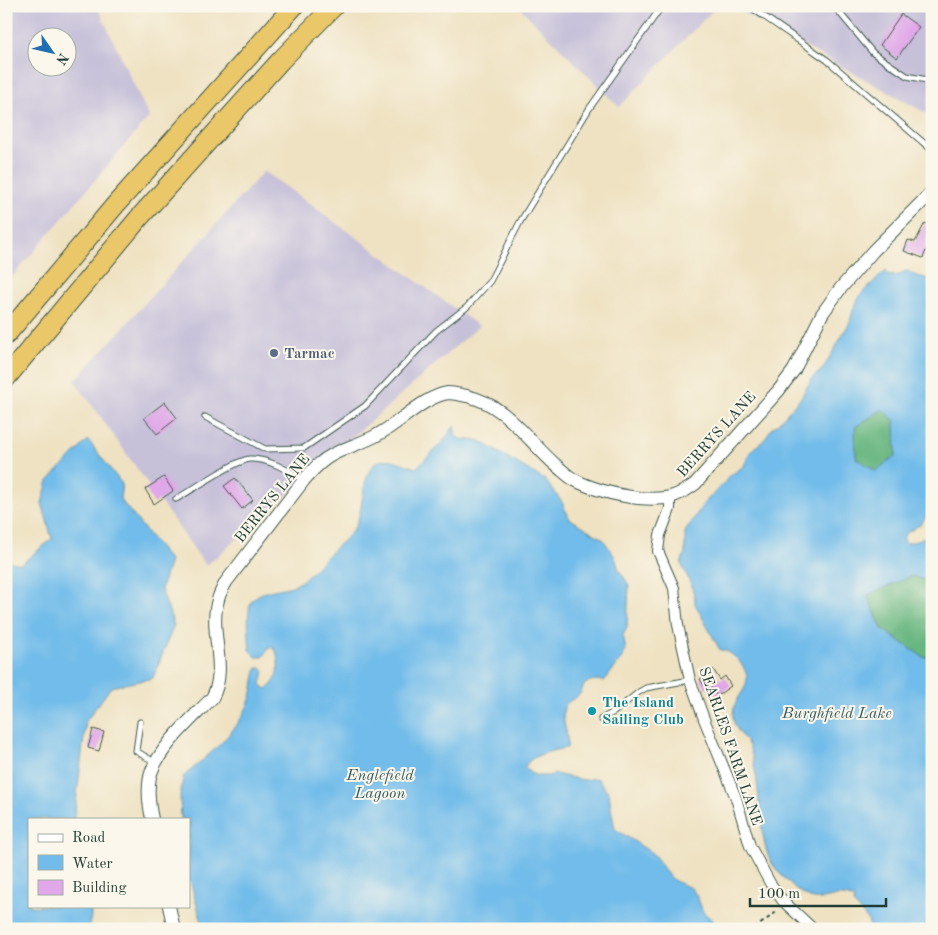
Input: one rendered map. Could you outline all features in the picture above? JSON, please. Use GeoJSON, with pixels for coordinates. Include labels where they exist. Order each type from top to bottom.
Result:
{"type":"FeatureCollection","features":[{"type":"Feature","properties":{"kind":"highway"},"geometry":{"type":"LineString","coordinates":[[6,335],[117,203],[294,6]]}},
{"type":"Feature","properties":{"kind":"highway"},"geometry":{"type":"LineString","coordinates":[[6,378],[138,218],[281,60],[334,6]]}},
{"type":"Feature","properties":{"kind":"street","name":"BERRYS LANE"},"geometry":{"type":"LineString","coordinates":[[152,818],[149,788],[151,774],[161,753],[212,698],[216,690],[220,662],[216,622],[217,600],[226,582],[304,480],[317,466],[331,455],[377,435],[435,396],[451,393],[493,405],[510,418],[546,457],[572,478],[597,490],[652,499],[670,498],[682,494],[695,484],[794,370],[822,314],[840,289],[873,251],[932,192]]}},
{"type":"Feature","properties":{"kind":"street","name":"SEARLES FARM LANE"},"geometry":{"type":"LineString","coordinates":[[670,498],[670,509],[660,535],[658,551],[674,588],[678,625],[690,680],[736,798],[750,846],[770,883],[783,901],[813,929]]}},
{"type":"Feature","properties":{"kind":"street"},"geometry":{"type":"LineString","coordinates":[[169,908],[174,929]]}},
{"type":"Feature","properties":{"kind":"lane"},"geometry":{"type":"LineString","coordinates":[[206,417],[266,449],[304,448],[365,406],[436,331],[467,307],[490,281],[520,222],[589,109],[662,6]]}},
{"type":"Feature","properties":{"kind":"lane"},"geometry":{"type":"LineString","coordinates":[[749,6],[827,60],[932,150]]}},
{"type":"Feature","properties":{"kind":"lane"},"geometry":{"type":"LineString","coordinates":[[834,6],[873,53],[907,76],[932,81]]}},
{"type":"Feature","properties":{"kind":"lane"},"geometry":{"type":"LineString","coordinates":[[176,499],[248,459],[264,460],[292,472],[304,480]]}},
{"type":"Feature","properties":{"kind":"lane"},"geometry":{"type":"LineString","coordinates":[[601,718],[614,712],[646,688],[690,680]]}},
{"type":"Feature","properties":{"kind":"lane"},"geometry":{"type":"LineString","coordinates":[[140,722],[136,751],[156,763]]}},
{"type":"Feature","properties":{"kind":"path"},"geometry":{"type":"LineString","coordinates":[[754,929],[781,908],[783,901]]}},
{"type":"Feature","properties":{"kind":"shaded area"},"geometry":{"type":"Polygon","coordinates":[[[6,6],[97,6],[149,117],[6,284],[6,6]]]}},
{"type":"Feature","properties":{"kind":"shaded area"},"geometry":{"type":"Polygon","coordinates":[[[518,6],[717,6],[619,107],[518,6]]]}},
{"type":"Feature","properties":{"kind":"shaded area"},"geometry":{"type":"Polygon","coordinates":[[[731,6],[932,6],[932,109],[928,114],[731,6]]]}},
{"type":"Feature","properties":{"kind":"shaded area","name":"Tarmac"},"geometry":{"type":"Polygon","coordinates":[[[264,171],[479,326],[206,566],[75,381],[264,171]]]}},
{"type":"Feature","properties":{"kind":"green space"},"geometry":{"type":"Polygon","coordinates":[[[883,409],[895,421],[896,455],[876,471],[856,458],[855,427],[883,409]]]}},
{"type":"Feature","properties":{"kind":"green space"},"geometry":{"type":"Polygon","coordinates":[[[912,576],[932,583],[932,657],[923,657],[882,629],[867,595],[912,576]]]}},
{"type":"Feature","properties":{"kind":"water","name":"Burghfield Lake"},"geometry":{"type":"Polygon","coordinates":[[[886,271],[888,276],[900,275],[908,271],[914,275],[932,280],[932,508],[921,524],[905,534],[903,540],[907,543],[919,540],[925,536],[932,526],[932,583],[912,576],[867,595],[882,629],[923,657],[932,657],[932,929],[870,929],[866,919],[853,904],[854,899],[842,896],[820,899],[810,898],[791,885],[774,867],[766,850],[757,782],[750,749],[737,729],[733,716],[736,702],[746,684],[745,670],[732,655],[720,650],[695,604],[692,588],[681,563],[685,553],[685,532],[704,503],[728,477],[744,466],[750,452],[764,440],[771,429],[800,399],[812,378],[823,369],[850,322],[853,310],[861,294],[886,271]],[[883,409],[855,427],[856,458],[876,471],[896,455],[895,421],[883,409]]]}},
{"type":"Feature","properties":{"kind":"water","name":"Englefield Lagoon"},"geometry":{"type":"Polygon","coordinates":[[[455,425],[455,435],[460,439],[480,441],[545,480],[562,502],[569,518],[603,539],[615,557],[619,570],[629,585],[627,628],[623,635],[626,650],[621,660],[604,681],[590,681],[583,687],[579,695],[564,707],[563,718],[567,736],[567,748],[537,756],[525,767],[530,773],[538,776],[555,774],[584,780],[597,778],[609,793],[615,829],[652,853],[667,874],[675,881],[691,888],[697,896],[703,912],[714,921],[713,929],[204,929],[190,881],[190,818],[181,818],[180,797],[183,777],[221,743],[244,714],[251,698],[257,668],[261,668],[264,671],[261,685],[267,689],[271,686],[278,671],[275,649],[270,647],[263,657],[256,657],[250,651],[248,619],[251,602],[254,598],[265,592],[290,587],[300,582],[351,533],[360,513],[368,473],[379,461],[388,460],[416,468],[441,444],[455,425]]]}},
{"type":"Feature","properties":{"kind":"water"},"geometry":{"type":"Polygon","coordinates":[[[88,440],[122,484],[120,499],[170,561],[161,589],[174,625],[153,678],[111,687],[86,721],[74,818],[28,818],[28,908],[91,908],[88,929],[6,929],[6,561],[21,564],[52,539],[42,503],[48,481],[88,440]]]}},
{"type":"Feature","properties":{"kind":"building"},"geometry":{"type":"Polygon","coordinates":[[[901,14],[919,27],[897,58],[880,45],[901,14]]]}},
{"type":"Feature","properties":{"kind":"building"},"geometry":{"type":"Polygon","coordinates":[[[925,223],[932,226],[932,236],[923,258],[904,251],[908,240],[915,242],[925,223]]]}},
{"type":"Feature","properties":{"kind":"building"},"geometry":{"type":"Polygon","coordinates":[[[165,402],[177,418],[157,434],[144,418],[165,402]]]}},
{"type":"Feature","properties":{"kind":"building"},"geometry":{"type":"Polygon","coordinates":[[[164,477],[173,491],[154,504],[145,489],[164,477]]]}},
{"type":"Feature","properties":{"kind":"building"},"geometry":{"type":"Polygon","coordinates":[[[235,478],[253,500],[242,509],[224,486],[235,478]]]}},
{"type":"Feature","properties":{"kind":"building"},"geometry":{"type":"Polygon","coordinates":[[[713,669],[720,680],[725,676],[731,686],[717,696],[710,686],[706,688],[700,679],[713,669]]]}},
{"type":"Feature","properties":{"kind":"building"},"geometry":{"type":"Polygon","coordinates":[[[93,729],[104,732],[99,751],[88,748],[93,729]]]}},
{"type":"Feature","properties":{"kind":"place","name":"Tarmac"},"geometry":{"type":"Point","coordinates":[274,353]}},
{"type":"Feature","properties":{"kind":"place","name":"The Island Sailing Club"},"geometry":{"type":"Point","coordinates":[592,711]}}]}
